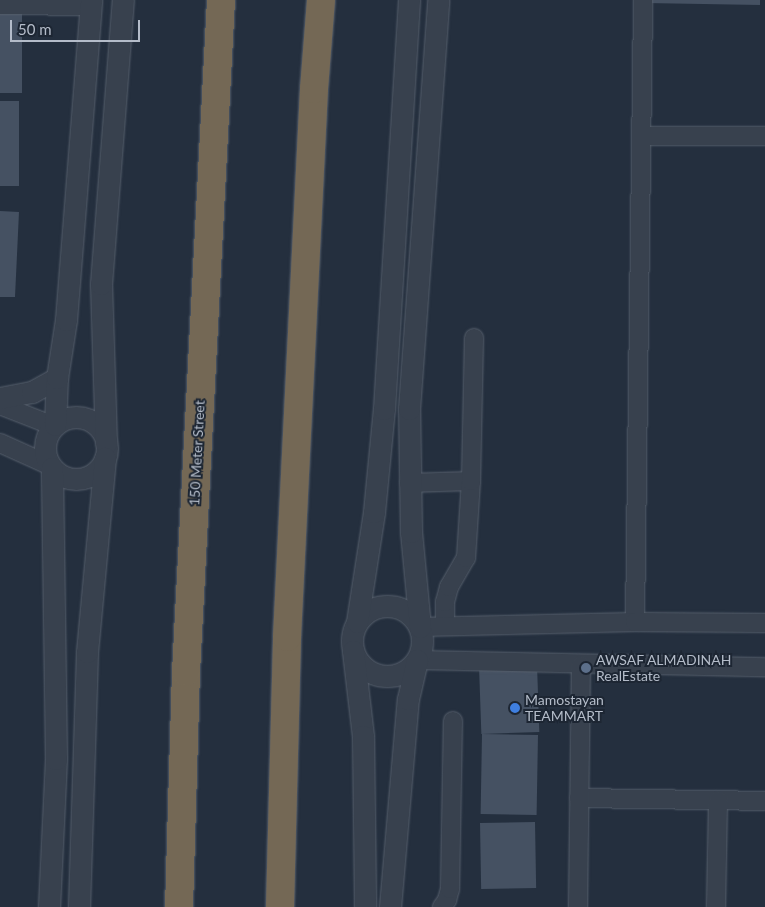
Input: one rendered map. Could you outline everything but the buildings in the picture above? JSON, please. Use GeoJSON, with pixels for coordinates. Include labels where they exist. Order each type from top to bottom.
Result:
{"type":"FeatureCollection","features":[{"type":"Feature","properties":{"kind":"highway","name":"150 Meter Street"},"geometry":{"type":"LineString","coordinates":[[179,907],[186,672],[221,0]]}},
{"type":"Feature","properties":{"kind":"highway"},"geometry":{"type":"LineString","coordinates":[[280,907],[287,637],[321,0]]}},
{"type":"Feature","properties":{"kind":"street"},"geometry":{"type":"LineString","coordinates":[[79,907],[86,652],[105,450],[101,284],[123,0]]}},
{"type":"Feature","properties":{"kind":"street"},"geometry":{"type":"LineString","coordinates":[[365,907],[363,736],[352,641],[357,622],[374,512],[384,409],[409,0]]}},
{"type":"Feature","properties":{"kind":"street"},"geometry":{"type":"LineString","coordinates":[[390,907],[408,699],[422,644],[415,593],[409,409],[438,0]]}},
{"type":"Feature","properties":{"kind":"street"},"geometry":{"type":"LineString","coordinates":[[635,622],[643,0]]}},
{"type":"Feature","properties":{"kind":"street"},"geometry":{"type":"LineString","coordinates":[[0,5],[91,3],[66,320],[57,378],[55,425],[46,441],[45,450],[52,467],[56,758],[49,907]]}},
{"type":"Feature","properties":{"kind":"street"},"geometry":{"type":"LineString","coordinates":[[641,136],[765,136]]}},
{"type":"Feature","properties":{"kind":"street"},"geometry":{"type":"LineString","coordinates":[[445,626],[445,602],[449,587],[466,558],[471,480],[474,338]]}},
{"type":"Feature","properties":{"kind":"street"},"geometry":{"type":"LineString","coordinates":[[0,398],[32,392],[57,378]]}},
{"type":"Feature","properties":{"kind":"street"},"geometry":{"type":"LineString","coordinates":[[0,404],[55,425],[72,417],[90,420],[103,434],[105,450],[94,473],[86,477],[67,478],[52,467],[0,442]]}},
{"type":"Feature","properties":{"kind":"street"},"geometry":{"type":"LineString","coordinates":[[410,483],[471,480]]}},
{"type":"Feature","properties":{"kind":"street"},"geometry":{"type":"LineString","coordinates":[[357,622],[374,608],[384,606],[405,611],[420,627],[635,622],[765,622]]}},
{"type":"Feature","properties":{"kind":"street"},"geometry":{"type":"LineString","coordinates":[[354,650],[358,661],[366,669],[376,674],[399,674],[409,669],[417,660],[765,667]]}},
{"type":"Feature","properties":{"kind":"street"},"geometry":{"type":"LineString","coordinates":[[578,907],[581,664]]}},
{"type":"Feature","properties":{"kind":"street"},"geometry":{"type":"LineString","coordinates":[[442,907],[447,900],[450,889],[453,721]]}},
{"type":"Feature","properties":{"kind":"street"},"geometry":{"type":"LineString","coordinates":[[579,798],[765,800]]}},
{"type":"Feature","properties":{"kind":"street"},"geometry":{"type":"LineString","coordinates":[[716,907],[718,800]]}},
{"type":"Feature","properties":{"kind":"place","name":"AWSAF ALMADINAH RealEstate"},"geometry":{"type":"Point","coordinates":[586,668]}},
{"type":"Feature","properties":{"kind":"place","name":"Mamostayan TEAMMART"},"geometry":{"type":"Point","coordinates":[515,708]}}]}
